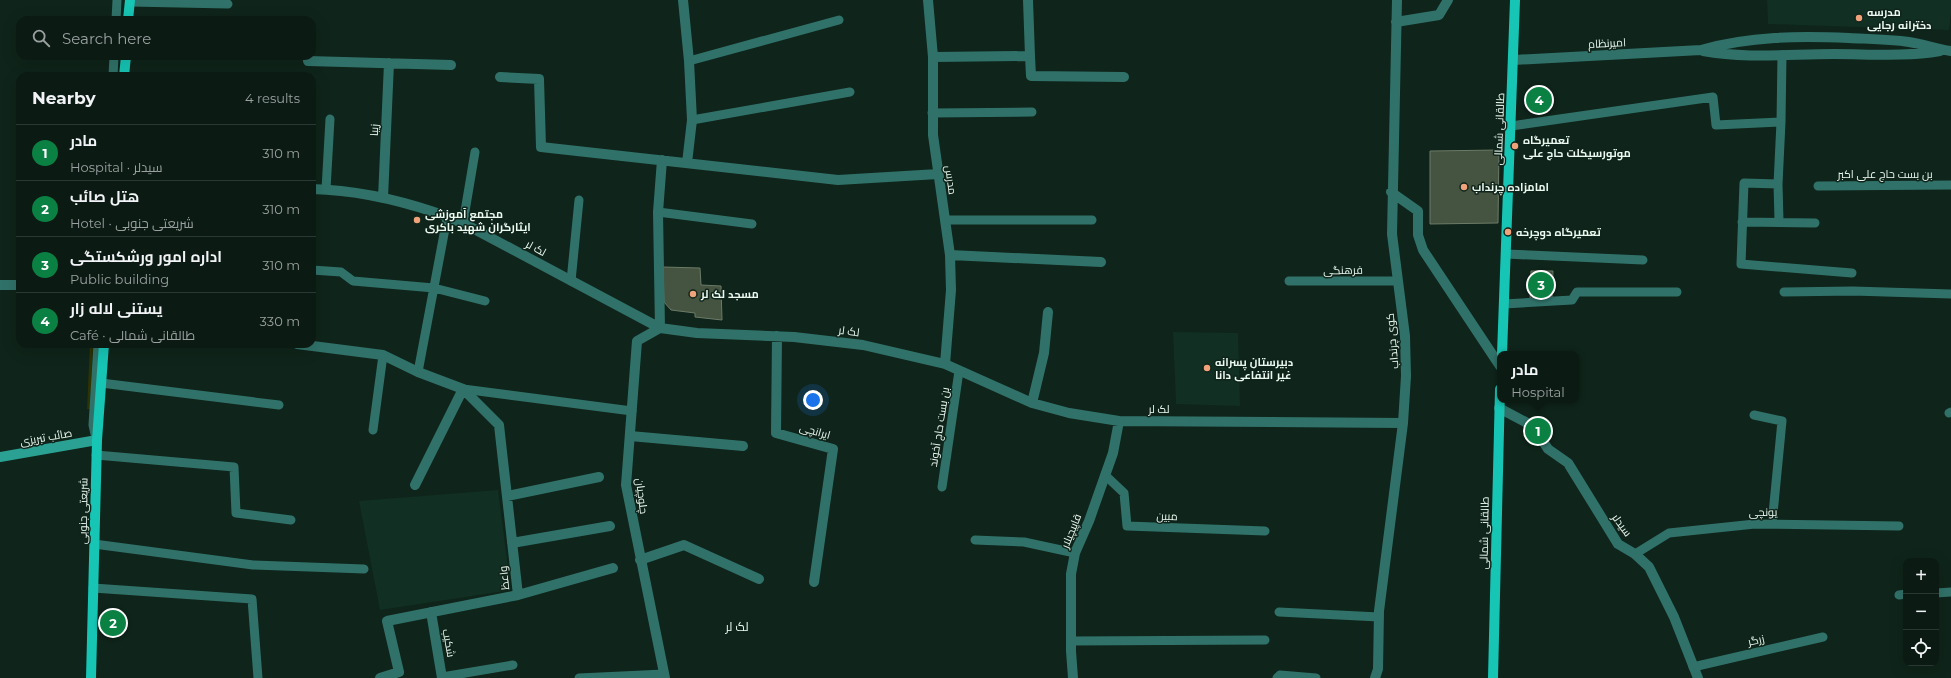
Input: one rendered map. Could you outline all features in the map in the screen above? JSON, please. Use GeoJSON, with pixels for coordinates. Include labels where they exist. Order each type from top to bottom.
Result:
{"type":"FeatureCollection","features":[{"type":"Feature","properties":{"kind":"main road","name":"طالقانی شمالی"},"geometry":{"type":"LineString","coordinates":[[1502,351],[1514,60],[1515,0]]}},
{"type":"Feature","properties":{"kind":"main road"},"geometry":{"type":"LineString","coordinates":[[128,16],[130,1]]}},
{"type":"Feature","properties":{"kind":"main road"},"geometry":{"type":"LineString","coordinates":[[124,72],[126,60]]}},
{"type":"Feature","properties":{"kind":"main road","name":"شریعتی جنوبی"},"geometry":{"type":"LineString","coordinates":[[90,678],[96,455],[104,348]]}},
{"type":"Feature","properties":{"kind":"main road","name":"طالقانی شمالی"},"geometry":{"type":"LineString","coordinates":[[1493,678],[1499,403]]}},
{"type":"Feature","properties":{"kind":"main road","name":"صائب تبریزی"},"geometry":{"type":"LineString","coordinates":[[0,457],[97,440]]}},
{"type":"Feature","properties":{"kind":"street"},"geometry":{"type":"LineString","coordinates":[[683,0],[689,61],[692,120],[687,163]]}},
{"type":"Feature","properties":{"kind":"street","name":"مدرس"},"geometry":{"type":"LineString","coordinates":[[928,0],[933,57],[932,136],[950,255],[951,290],[945,364]]}},
{"type":"Feature","properties":{"kind":"street"},"geometry":{"type":"LineString","coordinates":[[1028,0],[1031,76],[1124,77]]}},
{"type":"Feature","properties":{"kind":"street","name":"کوی چرنداب"},"geometry":{"type":"LineString","coordinates":[[1376,674],[1379,618],[1403,423],[1406,376],[1405,336],[1392,234],[1397,0]]}},
{"type":"Feature","properties":{"kind":"street"},"geometry":{"type":"LineString","coordinates":[[1396,22],[1439,16],[1448,0]]}},
{"type":"Feature","properties":{"kind":"street"},"geometry":{"type":"LineString","coordinates":[[1701,50],[1724,44],[1760,38],[1818,37],[1910,42],[1948,51]]}},
{"type":"Feature","properties":{"kind":"street"},"geometry":{"type":"LineString","coordinates":[[1701,50],[1726,55],[1747,56],[1896,55],[1948,51]]}},
{"type":"Feature","properties":{"kind":"street","name":"امیرنظام"},"geometry":{"type":"LineString","coordinates":[[1514,60],[1701,50]]}},
{"type":"Feature","properties":{"kind":"street"},"geometry":{"type":"LineString","coordinates":[[933,57],[1030,56]]}},
{"type":"Feature","properties":{"kind":"street"},"geometry":{"type":"LineString","coordinates":[[308,60],[451,65]]}},
{"type":"Feature","properties":{"kind":"street","name":"زیبا"},"geometry":{"type":"LineString","coordinates":[[383,198],[390,63]]}},
{"type":"Feature","properties":{"kind":"street"},"geometry":{"type":"LineString","coordinates":[[500,77],[539,79],[540,147],[838,180],[938,174]]}},
{"type":"Feature","properties":{"kind":"street"},"geometry":{"type":"LineString","coordinates":[[660,328],[658,212],[662,160]]}},
{"type":"Feature","properties":{"kind":"street","name":"لک لر"},"geometry":{"type":"LineString","coordinates":[[316,188],[383,198],[435,212],[463,223],[660,328],[697,333],[777,336],[863,345],[945,364],[1032,403],[1069,413],[1119,421],[1403,423]]}},
{"type":"Feature","properties":{"kind":"street"},"geometry":{"type":"LineString","coordinates":[[1392,192],[1418,211],[1418,235],[1423,250],[1497,361]]}},
{"type":"Feature","properties":{"kind":"street"},"geometry":{"type":"LineString","coordinates":[[950,255],[1101,262]]}},
{"type":"Feature","properties":{"kind":"street"},"geometry":{"type":"LineString","coordinates":[[0,285],[16,285]]}},
{"type":"Feature","properties":{"kind":"street"},"geometry":{"type":"LineString","coordinates":[[1032,403],[1044,352],[1048,312]]}},
{"type":"Feature","properties":{"kind":"street","name":"چلوچیان"},"geometry":{"type":"LineString","coordinates":[[660,328],[637,341],[626,485],[640,560],[665,676]]}},
{"type":"Feature","properties":{"kind":"street","name":"ایرانچی"},"geometry":{"type":"LineString","coordinates":[[777,336],[776,433],[834,449],[814,582]]}},
{"type":"Feature","properties":{"kind":"street","name":"واعظ"},"geometry":{"type":"LineString","coordinates":[[316,346],[383,355],[418,372],[463,389],[499,425],[518,596],[387,621],[399,672],[380,678]]}},
{"type":"Feature","properties":{"kind":"street"},"geometry":{"type":"LineString","coordinates":[[414,485],[463,389]]}},
{"type":"Feature","properties":{"kind":"street","name":"سیدلر"},"geometry":{"type":"LineString","coordinates":[[1499,408],[1533,426],[1548,449],[1568,463],[1618,544],[1635,554],[1649,567],[1674,617],[1698,678]]}},
{"type":"Feature","properties":{"kind":"street","name":"قاپیچیلار"},"geometry":{"type":"LineString","coordinates":[[1073,678],[1071,640],[1071,574],[1075,553],[1089,521],[1113,453],[1119,421]]}},
{"type":"Feature","properties":{"kind":"street"},"geometry":{"type":"LineString","coordinates":[[630,436],[743,446]]}},
{"type":"Feature","properties":{"kind":"street"},"geometry":{"type":"LineString","coordinates":[[507,496],[599,477]]}},
{"type":"Feature","properties":{"kind":"street"},"geometry":{"type":"LineString","coordinates":[[512,543],[610,526]]}},
{"type":"Feature","properties":{"kind":"street"},"geometry":{"type":"LineString","coordinates":[[640,560],[684,545],[759,579]]}},
{"type":"Feature","properties":{"kind":"street"},"geometry":{"type":"LineString","coordinates":[[518,596],[613,568]]}},
{"type":"Feature","properties":{"kind":"street","name":"شکیب"},"geometry":{"type":"LineString","coordinates":[[431,612],[442,677]]}},
{"type":"Feature","properties":{"kind":"street"},"geometry":{"type":"LineString","coordinates":[[1376,674],[1384,678]]}},
{"type":"Feature","properties":{"kind":"lane"},"geometry":{"type":"LineString","coordinates":[[116,16],[117,0]]}},
{"type":"Feature","properties":{"kind":"lane"},"geometry":{"type":"LineString","coordinates":[[130,1],[228,4]]}},
{"type":"Feature","properties":{"kind":"lane"},"geometry":{"type":"LineString","coordinates":[[689,61],[839,20]]}},
{"type":"Feature","properties":{"kind":"lane"},"geometry":{"type":"LineString","coordinates":[[1778,222],[1782,55]]}},
{"type":"Feature","properties":{"kind":"lane"},"geometry":{"type":"LineString","coordinates":[[113,72],[114,60]]}},
{"type":"Feature","properties":{"kind":"lane"},"geometry":{"type":"LineString","coordinates":[[692,120],[850,92]]}},
{"type":"Feature","properties":{"kind":"lane"},"geometry":{"type":"LineString","coordinates":[[1511,126],[1713,97],[1716,125],[1781,122]]}},
{"type":"Feature","properties":{"kind":"lane"},"geometry":{"type":"LineString","coordinates":[[932,113],[1032,112]]}},
{"type":"Feature","properties":{"kind":"lane"},"geometry":{"type":"LineString","coordinates":[[326,189],[330,119]]}},
{"type":"Feature","properties":{"kind":"lane"},"geometry":{"type":"LineString","coordinates":[[463,223],[475,152]]}},
{"type":"Feature","properties":{"kind":"lane"},"geometry":{"type":"LineString","coordinates":[[1778,184],[1744,184],[1741,264],[1852,273]]}},
{"type":"Feature","properties":{"kind":"lane","name":"بن بست حاج علی اکبر"},"geometry":{"type":"LineString","coordinates":[[1818,186],[1951,185]]}},
{"type":"Feature","properties":{"kind":"lane"},"geometry":{"type":"LineString","coordinates":[[571,281],[579,200]]}},
{"type":"Feature","properties":{"kind":"lane"},"geometry":{"type":"LineString","coordinates":[[658,212],[752,224]]}},
{"type":"Feature","properties":{"kind":"lane"},"geometry":{"type":"LineString","coordinates":[[418,372],[447,218]]}},
{"type":"Feature","properties":{"kind":"lane"},"geometry":{"type":"LineString","coordinates":[[944,220],[1092,220]]}},
{"type":"Feature","properties":{"kind":"lane"},"geometry":{"type":"LineString","coordinates":[[1742,222],[1815,222]]}},
{"type":"Feature","properties":{"kind":"lane"},"geometry":{"type":"LineString","coordinates":[[1506,254],[1643,260]]}},
{"type":"Feature","properties":{"kind":"lane"},"geometry":{"type":"LineString","coordinates":[[316,270],[341,272],[353,281],[434,288],[485,301]]}},
{"type":"Feature","properties":{"kind":"lane","name":"فرهنگی"},"geometry":{"type":"LineString","coordinates":[[1289,281],[1398,281]]}},
{"type":"Feature","properties":{"kind":"lane"},"geometry":{"type":"LineString","coordinates":[[1784,292],[1853,291],[1951,294]]}},
{"type":"Feature","properties":{"kind":"lane"},"geometry":{"type":"LineString","coordinates":[[1504,304],[1572,300],[1576,292],[1677,292]]}},
{"type":"Feature","properties":{"kind":"lane"},"geometry":{"type":"LineString","coordinates":[[97,440],[93,425],[98,348]]}},
{"type":"Feature","properties":{"kind":"lane"},"geometry":{"type":"LineString","coordinates":[[374,430],[383,355]]}},
{"type":"Feature","properties":{"kind":"lane","name":"بن بست حاج آخوند"},"geometry":{"type":"LineString","coordinates":[[942,488],[960,371]]}},
{"type":"Feature","properties":{"kind":"lane"},"geometry":{"type":"LineString","coordinates":[[101,383],[279,405]]}},
{"type":"Feature","properties":{"kind":"lane"},"geometry":{"type":"LineString","coordinates":[[463,389],[522,398],[632,411]]}},
{"type":"Feature","properties":{"kind":"lane"},"geometry":{"type":"LineString","coordinates":[[1754,415],[1782,421],[1772,524]]}},
{"type":"Feature","properties":{"kind":"lane"},"geometry":{"type":"LineString","coordinates":[[96,455],[234,466],[236,513],[291,520]]}},
{"type":"Feature","properties":{"kind":"lane","name":"مبین"},"geometry":{"type":"LineString","coordinates":[[1104,475],[1124,493],[1127,526],[1265,531]]}},
{"type":"Feature","properties":{"kind":"lane","name":"یونچی"},"geometry":{"type":"LineString","coordinates":[[1635,554],[1669,533],[1755,524],[1898,526]]}},
{"type":"Feature","properties":{"kind":"lane"},"geometry":{"type":"LineString","coordinates":[[975,540],[1024,542],[1075,553]]}},
{"type":"Feature","properties":{"kind":"lane"},"geometry":{"type":"LineString","coordinates":[[94,544],[253,565],[364,569]]}},
{"type":"Feature","properties":{"kind":"lane"},"geometry":{"type":"LineString","coordinates":[[93,588],[252,599],[258,678]]}},
{"type":"Feature","properties":{"kind":"lane"},"geometry":{"type":"LineString","coordinates":[[1939,593],[1951,592]]}},
{"type":"Feature","properties":{"kind":"lane"},"geometry":{"type":"LineString","coordinates":[[1279,612],[1379,618]]}},
{"type":"Feature","properties":{"kind":"lane","name":"زرگر"},"geometry":{"type":"LineString","coordinates":[[1693,667],[1824,637]]}},
{"type":"Feature","properties":{"kind":"lane"},"geometry":{"type":"LineString","coordinates":[[1071,640],[1265,640]]}},
{"type":"Feature","properties":{"kind":"lane"},"geometry":{"type":"LineString","coordinates":[[442,677],[512,665]]}},
{"type":"Feature","properties":{"kind":"lane"},"geometry":{"type":"LineString","coordinates":[[1277,678],[1280,675],[1316,678]]}},
{"type":"Feature","properties":{"kind":"lane"},"geometry":{"type":"LineString","coordinates":[[579,678],[665,676]]}},
{"type":"Feature","properties":{"kind":"shaded area","name":"مدرسه دخترانه رجایی"},"geometry":{"type":"Polygon","coordinates":[[[1767,0],[1951,0],[1949,30],[1768,24],[1767,0]]]}},
{"type":"Feature","properties":{"kind":"shaded area","name":"دبیرستان پسرانه غیر انتفاعی دانا"},"geometry":{"type":"Polygon","coordinates":[[[1173,332],[1238,333],[1240,406],[1176,404],[1173,332]]]}},
{"type":"Feature","properties":{"kind":"shaded area"},"geometry":{"type":"Polygon","coordinates":[[[498,490],[511,590],[380,610],[359,501],[498,490]]]}},
{"type":"Feature","properties":{"kind":"green space"},"geometry":{"type":"Polygon","coordinates":[[[90,348],[93,348],[90,409],[87,409],[90,348]]]}},
{"type":"Feature","properties":{"kind":"building","name":"امامزاده چرنداب"},"geometry":{"type":"Polygon","coordinates":[[[1499,150],[1498,223],[1430,224],[1430,151],[1499,150]]]}},
{"type":"Feature","properties":{"kind":"building","name":"مسجد لک لر"},"geometry":{"type":"Polygon","coordinates":[[[663,267],[700,268],[701,285],[721,286],[722,320],[695,317],[695,313],[671,310],[664,302],[663,267]]]}},
{"type":"Feature","properties":{"kind":"building"},"geometry":{"type":"Polygon","coordinates":[[[1531,271],[1553,271],[1552,299],[1530,300],[1531,271]]]}},
{"type":"Feature","properties":{"kind":"place","name":"مدرسه دخترانه رجایی"},"geometry":{"type":"Point","coordinates":[1859,18]}},
{"type":"Feature","properties":{"kind":"place","name":"یستنی لاله زار"},"geometry":{"type":"Point","coordinates":[1539,100]}},
{"type":"Feature","properties":{"kind":"place","name":"تعمیرگاه موتورسیکلت حاج علی"},"geometry":{"type":"Point","coordinates":[1515,146]}},
{"type":"Feature","properties":{"kind":"place","name":"امامزاده چرنداب"},"geometry":{"type":"Point","coordinates":[1464,187]}},
{"type":"Feature","properties":{"kind":"place","name":"مجتمع آموزشی ایثارگران شهید باکری"},"geometry":{"type":"Point","coordinates":[417,220]}},
{"type":"Feature","properties":{"kind":"place","name":"تعمیرگاه دوچرخه"},"geometry":{"type":"Point","coordinates":[1508,232]}},
{"type":"Feature","properties":{"kind":"place","name":"اداره امور ورشکستگی"},"geometry":{"type":"Point","coordinates":[1541,285]}},
{"type":"Feature","properties":{"kind":"place","name":"مسجد لک لر"},"geometry":{"type":"Point","coordinates":[693,294]}},
{"type":"Feature","properties":{"kind":"place","name":"دبیرستان پسرانه غیر انتفاعی دانا"},"geometry":{"type":"Point","coordinates":[1207,368]}},
{"type":"Feature","properties":{"kind":"place","name":"مادر"},"geometry":{"type":"Point","coordinates":[1538,431]}},
{"type":"Feature","properties":{"kind":"place","name":"هتل صائب"},"geometry":{"type":"Point","coordinates":[113,623]}},
{"type":"Feature","properties":{"kind":"district","name":"لک لر"},"geometry":{"type":"Point","coordinates":[737,626]}}]}
